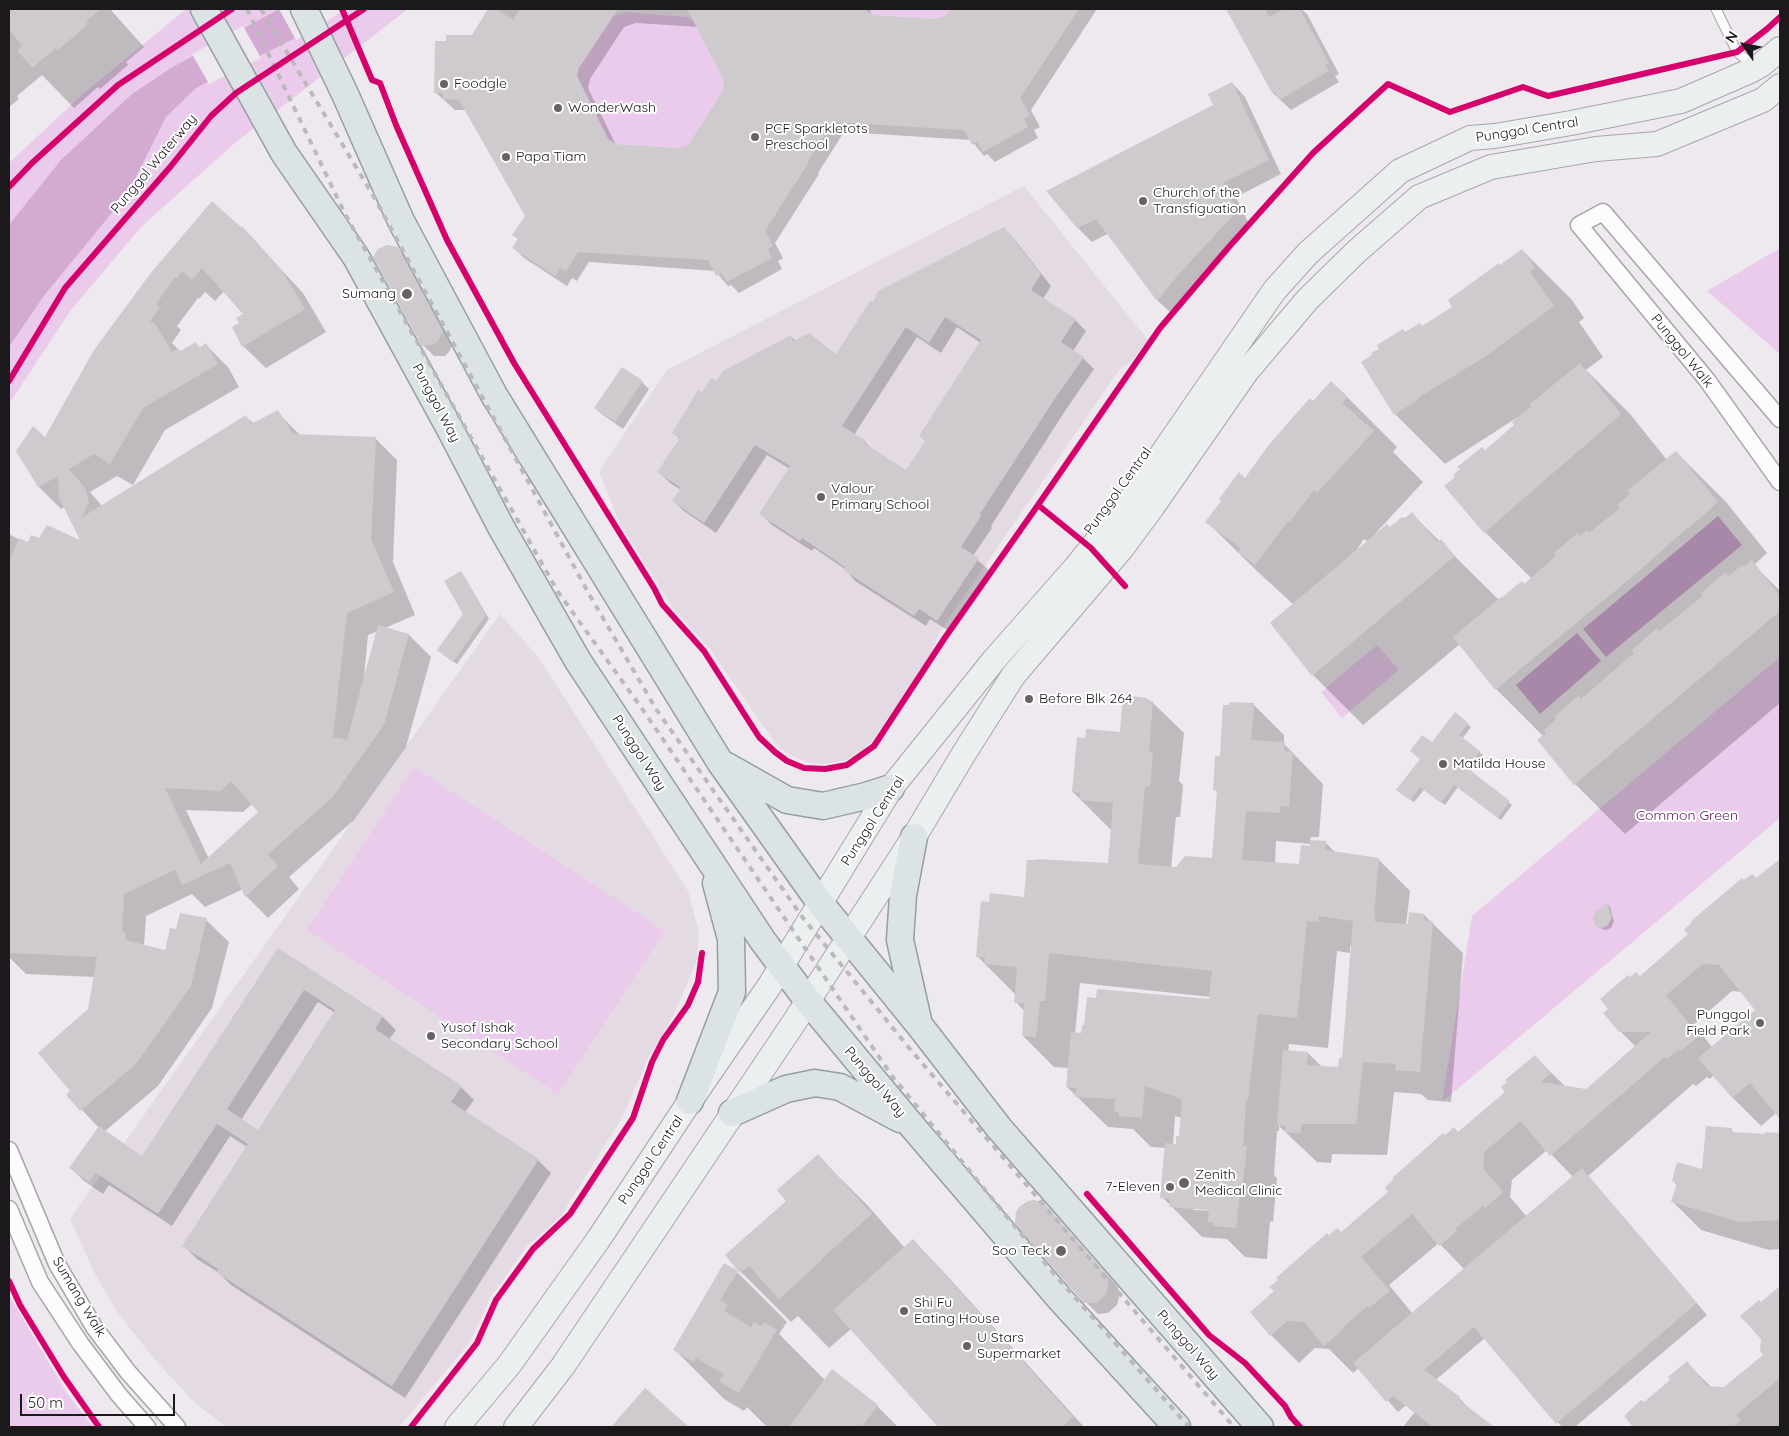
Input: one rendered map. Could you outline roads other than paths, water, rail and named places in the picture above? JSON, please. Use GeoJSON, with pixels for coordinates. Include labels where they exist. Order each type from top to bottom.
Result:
{"type":"FeatureCollection","features":[{"type":"Feature","properties":{"kind":"main road","name":"Punggol Way"},"geometry":{"type":"LineString","coordinates":[[204,9],[284,153],[356,257],[450,428],[501,527],[578,661],[763,941],[808,1001],[912,1126],[1061,1300],[1177,1427]]}},
{"type":"Feature","properties":{"kind":"main road","name":"Punggol Way"},"geometry":{"type":"LineString","coordinates":[[304,9],[345,94],[401,221],[494,395],[720,762],[821,904],[920,1026],[999,1128],[1260,1427]]}},
{"type":"Feature","properties":{"kind":"main road","name":"Punggol Central"},"geometry":{"type":"LineString","coordinates":[[458,1427],[508,1365],[598,1240],[690,1100],[783,966],[891,788],[994,660],[1076,567],[1131,498],[1274,291],[1308,253],[1400,171],[1470,138],[1571,124],[1681,101],[1735,65],[1761,65],[1780,49]]}},
{"type":"Feature","properties":{"kind":"main road"},"geometry":{"type":"LineString","coordinates":[[516,1427],[563,1366],[808,1001],[914,837],[962,755],[1013,676],[1122,548],[1248,371],[1308,299],[1356,252],[1419,197],[1491,167],[1596,149],[1657,144],[1763,100],[1780,86]]}},
{"type":"Feature","properties":{"kind":"main road"},"geometry":{"type":"LineString","coordinates":[[720,762],[786,800],[823,806],[891,788]]}},
{"type":"Feature","properties":{"kind":"main road"},"geometry":{"type":"LineString","coordinates":[[914,837],[903,895],[900,940],[920,1026]]}},
{"type":"Feature","properties":{"kind":"main road"},"geometry":{"type":"LineString","coordinates":[[690,1100],[732,992],[732,939],[710,861]]}},
{"type":"Feature","properties":{"kind":"main road"},"geometry":{"type":"LineString","coordinates":[[732,1113],[786,1089],[815,1083],[840,1087],[912,1126]]}},
{"type":"Feature","properties":{"kind":"street","name":"Punggol Walk"},"geometry":{"type":"LineString","coordinates":[[1780,419],[1603,212],[1578,225],[1707,380],[1780,482]]}},
{"type":"Feature","properties":{"kind":"street","name":"Sumang Walk"},"geometry":{"type":"LineString","coordinates":[[9,1150],[57,1264],[94,1327],[128,1372],[177,1427]]}},
{"type":"Feature","properties":{"kind":"street","name":"Sumang Walk"},"geometry":{"type":"LineString","coordinates":[[9,1209],[40,1282],[80,1342],[119,1395],[147,1427]]}},
{"type":"Feature","properties":{"kind":"lane"},"geometry":{"type":"LineString","coordinates":[[1716,9],[1735,65]]}},
{"type":"Feature","properties":{"kind":"railway"},"geometry":{"type":"LineString","coordinates":[[247,9],[345,214],[558,592],[643,710],[892,1076],[1049,1268],[1189,1427]]}},
{"type":"Feature","properties":{"kind":"railway"},"geometry":{"type":"LineString","coordinates":[[261,9],[374,197],[589,594],[656,709],[803,918],[910,1049],[1234,1427]]}},
{"type":"Feature","properties":{"kind":"place","name":"Foodgle"},"geometry":{"type":"Point","coordinates":[444,84]}},
{"type":"Feature","properties":{"kind":"place","name":"WonderWash"},"geometry":{"type":"Point","coordinates":[558,108]}},
{"type":"Feature","properties":{"kind":"place","name":"PCF Sparkletots Preschool"},"geometry":{"type":"Point","coordinates":[755,137]}},
{"type":"Feature","properties":{"kind":"place","name":"Papa Tiam"},"geometry":{"type":"Point","coordinates":[506,157]}},
{"type":"Feature","properties":{"kind":"place","name":"Church of the Transfiguation"},"geometry":{"type":"Point","coordinates":[1143,201]}},
{"type":"Feature","properties":{"kind":"place","name":"Sumang"},"geometry":{"type":"Point","coordinates":[407,294]}},
{"type":"Feature","properties":{"kind":"place","name":"Valour Primary School"},"geometry":{"type":"Point","coordinates":[821,497]}},
{"type":"Feature","properties":{"kind":"place","name":"Before Blk 264"},"geometry":{"type":"Point","coordinates":[1029,699]}},
{"type":"Feature","properties":{"kind":"place","name":"Matilda House"},"geometry":{"type":"Point","coordinates":[1443,764]}},
{"type":"Feature","properties":{"kind":"place","name":"Punggol Field Park"},"geometry":{"type":"Point","coordinates":[1760,1023]}},
{"type":"Feature","properties":{"kind":"place","name":"Yusof Ishak Secondary School"},"geometry":{"type":"Point","coordinates":[431,1036]}},
{"type":"Feature","properties":{"kind":"place","name":"Zenith Medical Clinic"},"geometry":{"type":"Point","coordinates":[1184,1183]}},
{"type":"Feature","properties":{"kind":"place","name":"7-Eleven"},"geometry":{"type":"Point","coordinates":[1170,1187]}},
{"type":"Feature","properties":{"kind":"place","name":"Soo Teck"},"geometry":{"type":"Point","coordinates":[1061,1251]}},
{"type":"Feature","properties":{"kind":"place","name":"Shi Fu Eating House"},"geometry":{"type":"Point","coordinates":[904,1311]}},
{"type":"Feature","properties":{"kind":"place","name":"U Stars Supermarket"},"geometry":{"type":"Point","coordinates":[967,1346]}},
{"type":"Feature","properties":{"kind":"park label","name":"Common Green"},"geometry":{"type":"Point","coordinates":[1687,816]}}]}
